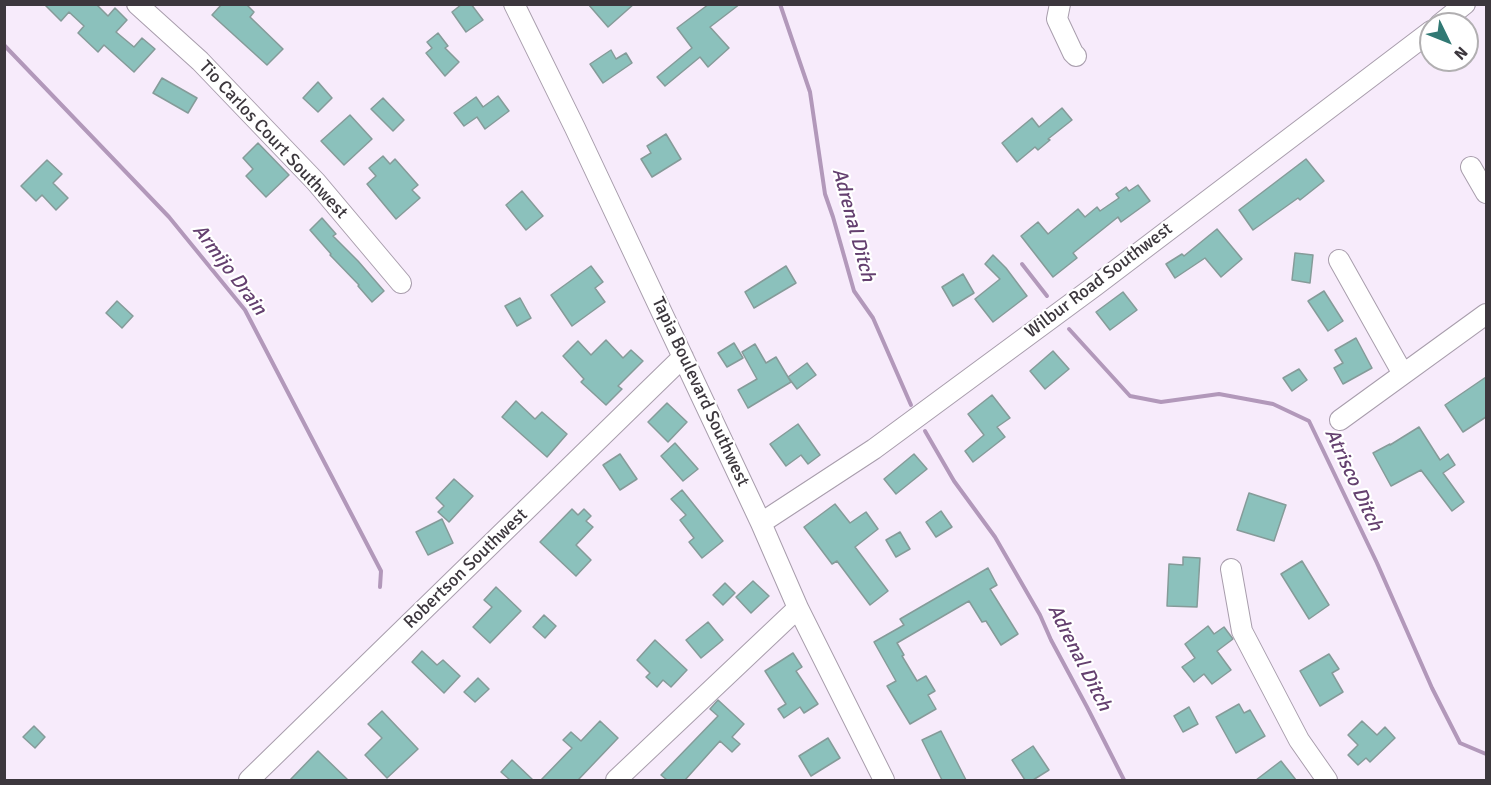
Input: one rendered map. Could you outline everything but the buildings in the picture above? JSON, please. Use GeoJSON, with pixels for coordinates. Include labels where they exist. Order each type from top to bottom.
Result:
{"type":"FeatureCollection","features":[{"type":"Feature","properties":{"kind":"street","name":"Tio Carlos Court Southwest"},"geometry":{"type":"LineString","coordinates":[[137,4],[200,62],[308,173],[401,283]]}},
{"type":"Feature","properties":{"kind":"street","name":"Tapia Boulevard Southwest"},"geometry":{"type":"LineString","coordinates":[[514,4],[684,357],[762,523],[798,608],[884,780]]}},
{"type":"Feature","properties":{"kind":"street"},"geometry":{"type":"LineString","coordinates":[[1060,4],[1057,19],[1076,56]]}},
{"type":"Feature","properties":{"kind":"street","name":"Wilbur Road Southwest"},"geometry":{"type":"LineString","coordinates":[[762,523],[874,449],[1095,286],[1419,40]]}},
{"type":"Feature","properties":{"kind":"street"},"geometry":{"type":"LineString","coordinates":[[1471,167],[1486,193]]}},
{"type":"Feature","properties":{"kind":"street"},"geometry":{"type":"LineString","coordinates":[[1339,260],[1403,374]]}},
{"type":"Feature","properties":{"kind":"street"},"geometry":{"type":"LineString","coordinates":[[1340,420],[1486,314]]}},
{"type":"Feature","properties":{"kind":"street","name":"Robertson Southwest"},"geometry":{"type":"LineString","coordinates":[[249,780],[684,357]]}},
{"type":"Feature","properties":{"kind":"street"},"geometry":{"type":"LineString","coordinates":[[1231,569],[1242,631],[1299,740],[1327,780]]}},
{"type":"Feature","properties":{"kind":"street"},"geometry":{"type":"LineString","coordinates":[[616,780],[798,608]]}},
{"type":"Feature","properties":{"kind":"waterway","name":"Adrenal Ditch"},"geometry":{"type":"LineString","coordinates":[[780,4],[810,92],[825,194],[854,291],[873,318],[911,405]]}},
{"type":"Feature","properties":{"kind":"waterway","name":"Armijo Drain"},"geometry":{"type":"LineString","coordinates":[[4,45],[169,217],[245,310],[381,571],[380,587]]}},
{"type":"Feature","properties":{"kind":"waterway"},"geometry":{"type":"LineString","coordinates":[[1022,264],[1047,296]]}},
{"type":"Feature","properties":{"kind":"waterway","name":"Atrisco Ditch"},"geometry":{"type":"LineString","coordinates":[[1069,329],[1130,396],[1161,402],[1219,394],[1273,404],[1309,421],[1377,563],[1432,688],[1460,743],[1486,754]]}},
{"type":"Feature","properties":{"kind":"waterway","name":"Adrenal Ditch"},"geometry":{"type":"LineString","coordinates":[[925,431],[954,481],[995,537],[1040,615],[1124,780]]}}]}
